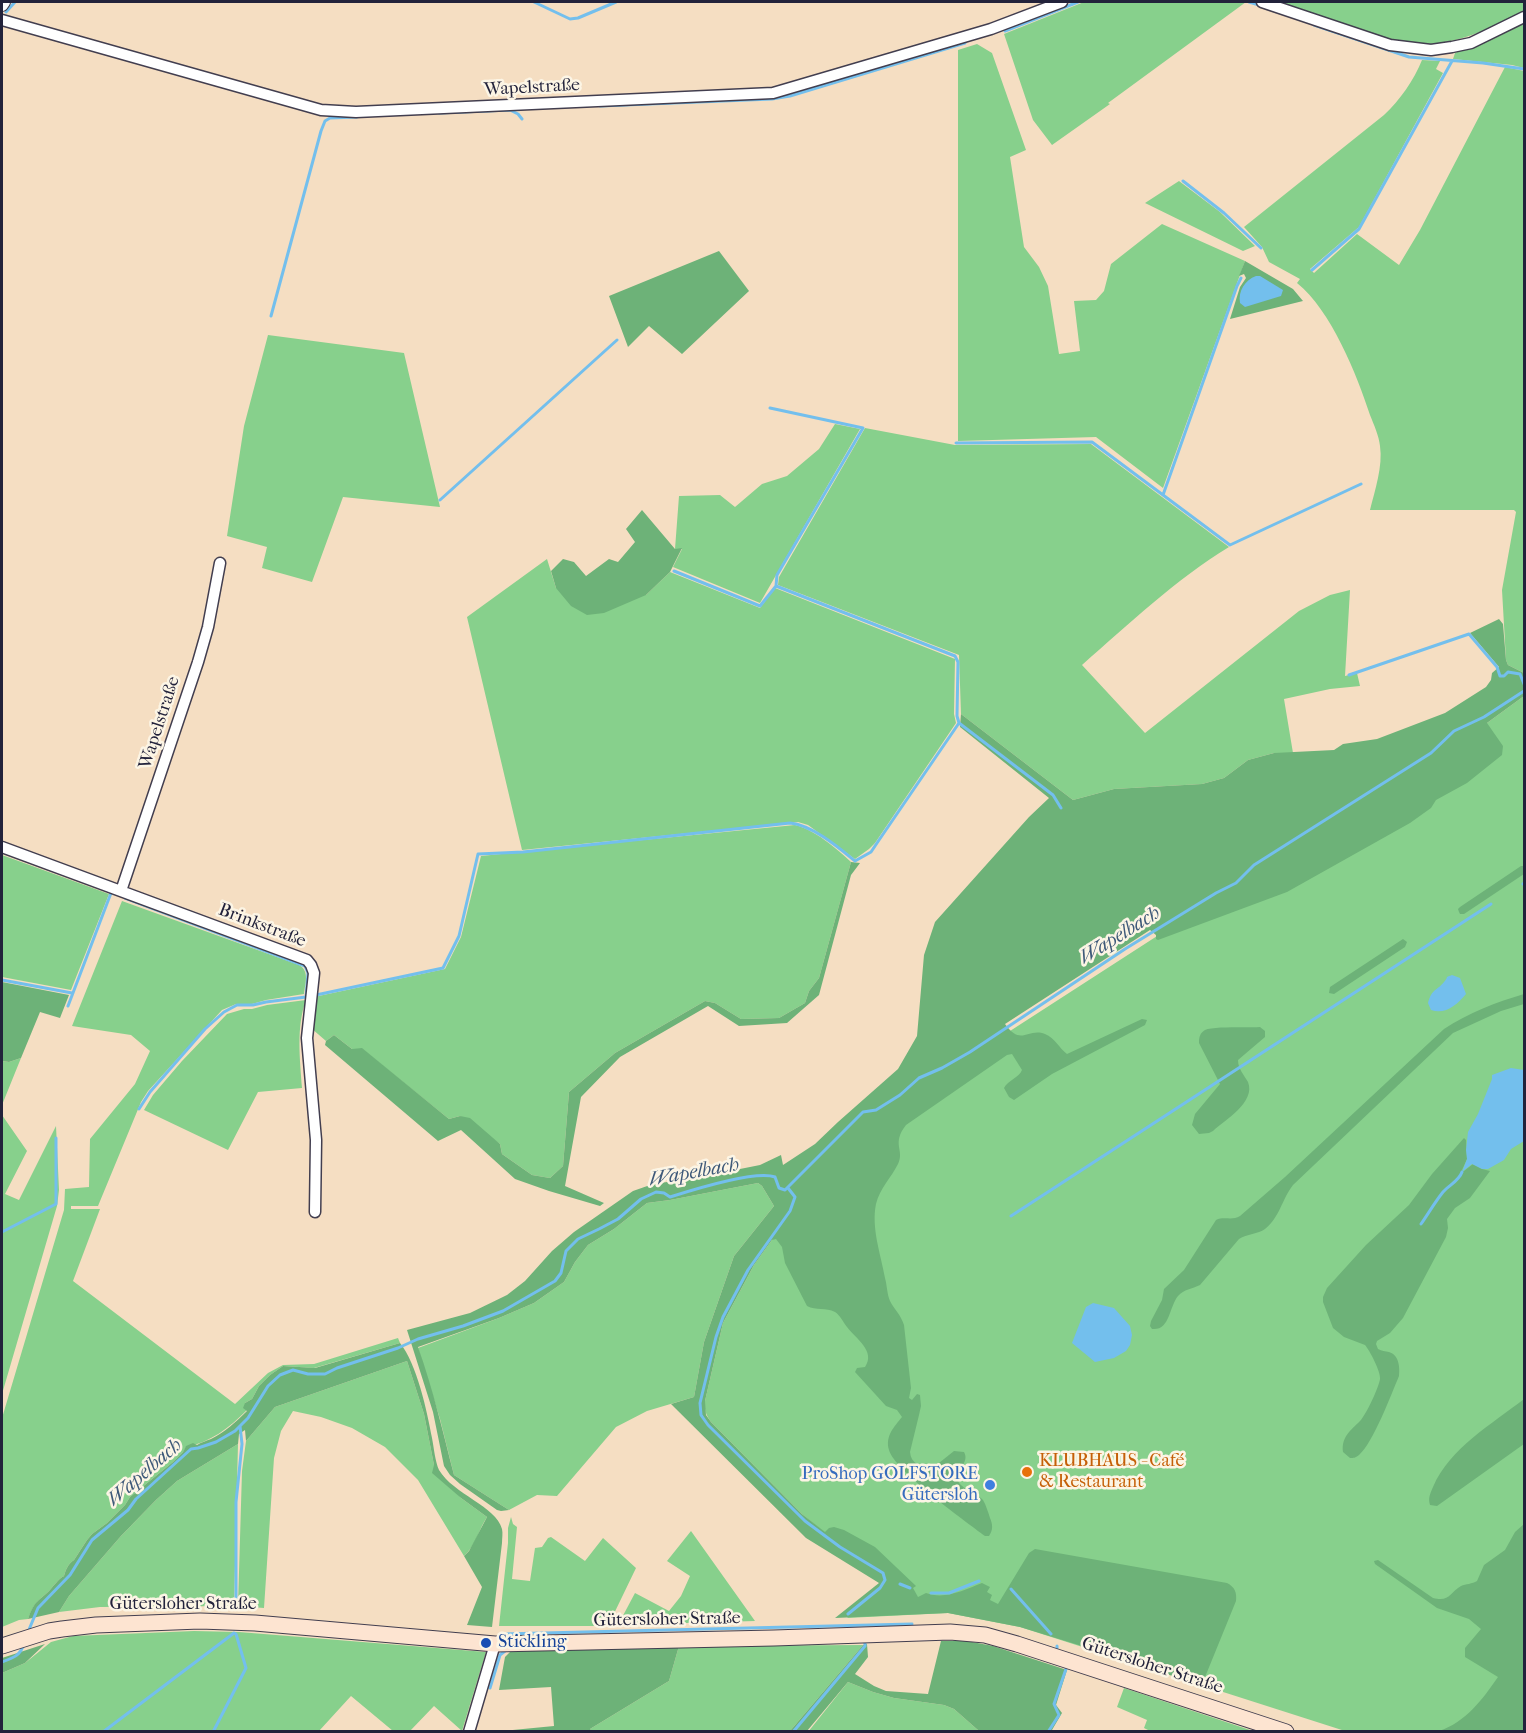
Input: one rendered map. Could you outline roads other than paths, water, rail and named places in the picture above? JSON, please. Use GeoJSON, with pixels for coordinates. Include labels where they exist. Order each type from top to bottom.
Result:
{"type":"FeatureCollection","features":[{"type":"Feature","properties":{"kind":"main road","name":"Gütersloher Straße"},"geometry":{"type":"LineString","coordinates":[[5,1645],[49,1631],[96,1625],[200,1622],[255,1623],[495,1644],[950,1632],[985,1635],[1101,1670],[1286,1731]]}},
{"type":"Feature","properties":{"kind":"street","name":"Wapelstraße"},"geometry":{"type":"LineString","coordinates":[[2,20],[321,110],[356,112],[773,93],[991,29],[1062,2]]}},
{"type":"Feature","properties":{"kind":"street"},"geometry":{"type":"LineString","coordinates":[[1262,2],[1390,45],[1431,50],[1471,43],[1524,17]]}},
{"type":"Feature","properties":{"kind":"street","name":"Wapelstraße"},"geometry":{"type":"LineString","coordinates":[[121,891],[198,662],[208,627],[220,562]]}},
{"type":"Feature","properties":{"kind":"street","name":"Brinkstraße"},"geometry":{"type":"LineString","coordinates":[[2,847],[307,960],[314,973],[308,1038],[316,1140],[315,1212]]}},
{"type":"Feature","properties":{"kind":"street"},"geometry":{"type":"LineString","coordinates":[[469,1731],[495,1644]]}},
{"type":"Feature","properties":{"kind":"water"},"geometry":{"type":"Polygon","coordinates":[[[1260,276],[1283,290],[1281,296],[1245,307],[1240,303],[1241,290],[1249,280],[1260,276]]]}},
{"type":"Feature","properties":{"kind":"water"},"geometry":{"type":"Polygon","coordinates":[[[1452,975],[1460,978],[1466,994],[1459,1002],[1446,1010],[1431,1010],[1428,1003],[1431,995],[1447,977],[1452,975]]]}},
{"type":"Feature","properties":{"kind":"water"},"geometry":{"type":"Polygon","coordinates":[[[1511,1068],[1524,1070],[1524,1141],[1511,1149],[1504,1160],[1488,1169],[1472,1164],[1462,1172],[1467,1159],[1468,1132],[1478,1114],[1492,1075],[1511,1068]]]}},
{"type":"Feature","properties":{"kind":"water"},"geometry":{"type":"Polygon","coordinates":[[[1093,1303],[1114,1308],[1130,1326],[1132,1335],[1126,1351],[1114,1358],[1095,1362],[1072,1343],[1086,1307],[1093,1303]]]}},
{"type":"Feature","properties":{"kind":"waterway"},"geometry":{"type":"LineString","coordinates":[[6,12],[15,2]]}},
{"type":"Feature","properties":{"kind":"waterway"},"geometry":{"type":"LineString","coordinates":[[534,2],[570,19],[578,18],[616,2]]}},
{"type":"Feature","properties":{"kind":"waterway"},"geometry":{"type":"LineString","coordinates":[[1005,31],[1078,2]]}},
{"type":"Feature","properties":{"kind":"waterway"},"geometry":{"type":"LineString","coordinates":[[1249,2],[1259,5]]}},
{"type":"Feature","properties":{"kind":"waterway"},"geometry":{"type":"LineString","coordinates":[[1314,25],[1409,57],[1524,69]]}},
{"type":"Feature","properties":{"kind":"waterway"},"geometry":{"type":"LineString","coordinates":[[600,106],[772,99],[790,96],[965,43]]}},
{"type":"Feature","properties":{"kind":"waterway"},"geometry":{"type":"LineString","coordinates":[[1312,270],[1359,229],[1452,61]]}},
{"type":"Feature","properties":{"kind":"waterway"},"geometry":{"type":"LineString","coordinates":[[439,113],[510,110],[522,119]]}},
{"type":"Feature","properties":{"kind":"waterway"},"geometry":{"type":"LineString","coordinates":[[271,316],[325,121],[330,118],[357,117]]}},
{"type":"Feature","properties":{"kind":"waterway"},"geometry":{"type":"LineString","coordinates":[[1183,181],[1224,213],[1261,248]]}},
{"type":"Feature","properties":{"kind":"waterway"},"geometry":{"type":"LineString","coordinates":[[1163,495],[1241,278]]}},
{"type":"Feature","properties":{"kind":"waterway"},"geometry":{"type":"LineString","coordinates":[[440,500],[617,340]]}},
{"type":"Feature","properties":{"kind":"waterway"},"geometry":{"type":"LineString","coordinates":[[770,408],[863,428],[777,575],[776,586],[955,656],[958,662],[957,716],[959,723],[1053,795],[1061,808]]}},
{"type":"Feature","properties":{"kind":"waterway"},"geometry":{"type":"LineString","coordinates":[[956,443],[1092,442],[1230,545],[1361,484]]}},
{"type":"Feature","properties":{"kind":"waterway"},"geometry":{"type":"LineString","coordinates":[[674,571],[760,606],[776,586]]}},
{"type":"Feature","properties":{"kind":"waterway"},"geometry":{"type":"LineString","coordinates":[[1349,675],[1469,634],[1497,667],[1500,676],[1508,672],[1520,674],[1524,684]]}},
{"type":"Feature","properties":{"kind":"waterway","name":"Wapelbach"},"geometry":{"type":"LineString","coordinates":[[28,1632],[38,1608],[70,1575],[92,1540],[128,1510],[136,1499],[191,1449],[216,1442],[235,1431],[248,1418],[268,1386],[280,1375],[293,1370],[308,1374],[325,1374],[418,1339],[503,1311],[555,1281],[561,1273],[566,1251],[578,1239],[618,1219],[641,1199],[656,1192],[670,1197],[754,1176],[775,1177],[779,1188],[785,1190],[863,1112],[876,1110],[900,1095],[919,1078],[970,1052],[1125,949],[1236,883],[1254,865],[1431,753],[1454,731],[1484,717],[1524,691]]}},
{"type":"Feature","properties":{"kind":"waterway"},"geometry":{"type":"LineString","coordinates":[[316,995],[443,968],[459,936],[478,854],[523,852],[790,823],[816,832],[855,861],[871,852],[959,723]]}},
{"type":"Feature","properties":{"kind":"waterway"},"geometry":{"type":"LineString","coordinates":[[68,1006],[111,893]]}},
{"type":"Feature","properties":{"kind":"waterway"},"geometry":{"type":"LineString","coordinates":[[125,898],[305,966],[308,973],[306,997]]}},
{"type":"Feature","properties":{"kind":"waterway"},"geometry":{"type":"LineString","coordinates":[[1011,1216],[1491,904]]}},
{"type":"Feature","properties":{"kind":"waterway"},"geometry":{"type":"LineString","coordinates":[[2,980],[72,993]]}},
{"type":"Feature","properties":{"kind":"waterway"},"geometry":{"type":"LineString","coordinates":[[139,1109],[150,1092],[205,1029],[224,1012],[237,1005],[253,1005],[306,997]]}},
{"type":"Feature","properties":{"kind":"waterway"},"geometry":{"type":"LineString","coordinates":[[2,1232],[56,1204],[56,1138]]}},
{"type":"Feature","properties":{"kind":"waterway"},"geometry":{"type":"LineString","coordinates":[[1421,1224],[1443,1192],[1462,1172]]}},
{"type":"Feature","properties":{"kind":"waterway"},"geometry":{"type":"LineString","coordinates":[[788,1188],[795,1197],[790,1211],[748,1270],[723,1317],[700,1403],[701,1415],[708,1425],[805,1521],[840,1547],[883,1573],[885,1580],[880,1588],[848,1614]]}},
{"type":"Feature","properties":{"kind":"waterway"},"geometry":{"type":"LineString","coordinates":[[236,1601],[236,1502],[242,1444],[240,1426]]}},
{"type":"Feature","properties":{"kind":"waterway"},"geometry":{"type":"LineString","coordinates":[[931,1593],[949,1593],[979,1581]]}},
{"type":"Feature","properties":{"kind":"waterway"},"geometry":{"type":"LineString","coordinates":[[900,1584],[910,1588]]}},
{"type":"Feature","properties":{"kind":"waterway"},"geometry":{"type":"LineString","coordinates":[[1011,1589],[1051,1634]]}},
{"type":"Feature","properties":{"kind":"waterway"},"geometry":{"type":"LineString","coordinates":[[502,1634],[912,1624]]}},
{"type":"Feature","properties":{"kind":"waterway"},"geometry":{"type":"LineString","coordinates":[[103,1732],[234,1633],[246,1668],[213,1732]]}},
{"type":"Feature","properties":{"kind":"waterway"},"geometry":{"type":"LineString","coordinates":[[793,1732],[865,1646],[863,1641]]}},
{"type":"Feature","properties":{"kind":"waterway","name":"Wapelbach"},"geometry":{"type":"LineString","coordinates":[[2,1662],[18,1654],[24,1644]]}},
{"type":"Feature","properties":{"kind":"waterway"},"geometry":{"type":"LineString","coordinates":[[490,1688],[500,1655],[505,1651]]}},
{"type":"Feature","properties":{"kind":"waterway"},"geometry":{"type":"LineString","coordinates":[[1048,1732],[1059,1715],[1054,1704],[1067,1666]]}},
{"type":"Feature","properties":{"kind":"place","name":"KLUBHAUS - Café & Restaurant"},"geometry":{"type":"Point","coordinates":[1027,1472]}},
{"type":"Feature","properties":{"kind":"place","name":"ProShop GOLFSTORE Gütersloh"},"geometry":{"type":"Point","coordinates":[990,1485]}},
{"type":"Feature","properties":{"kind":"place","name":"Stickling"},"geometry":{"type":"Point","coordinates":[486,1643]}}]}
